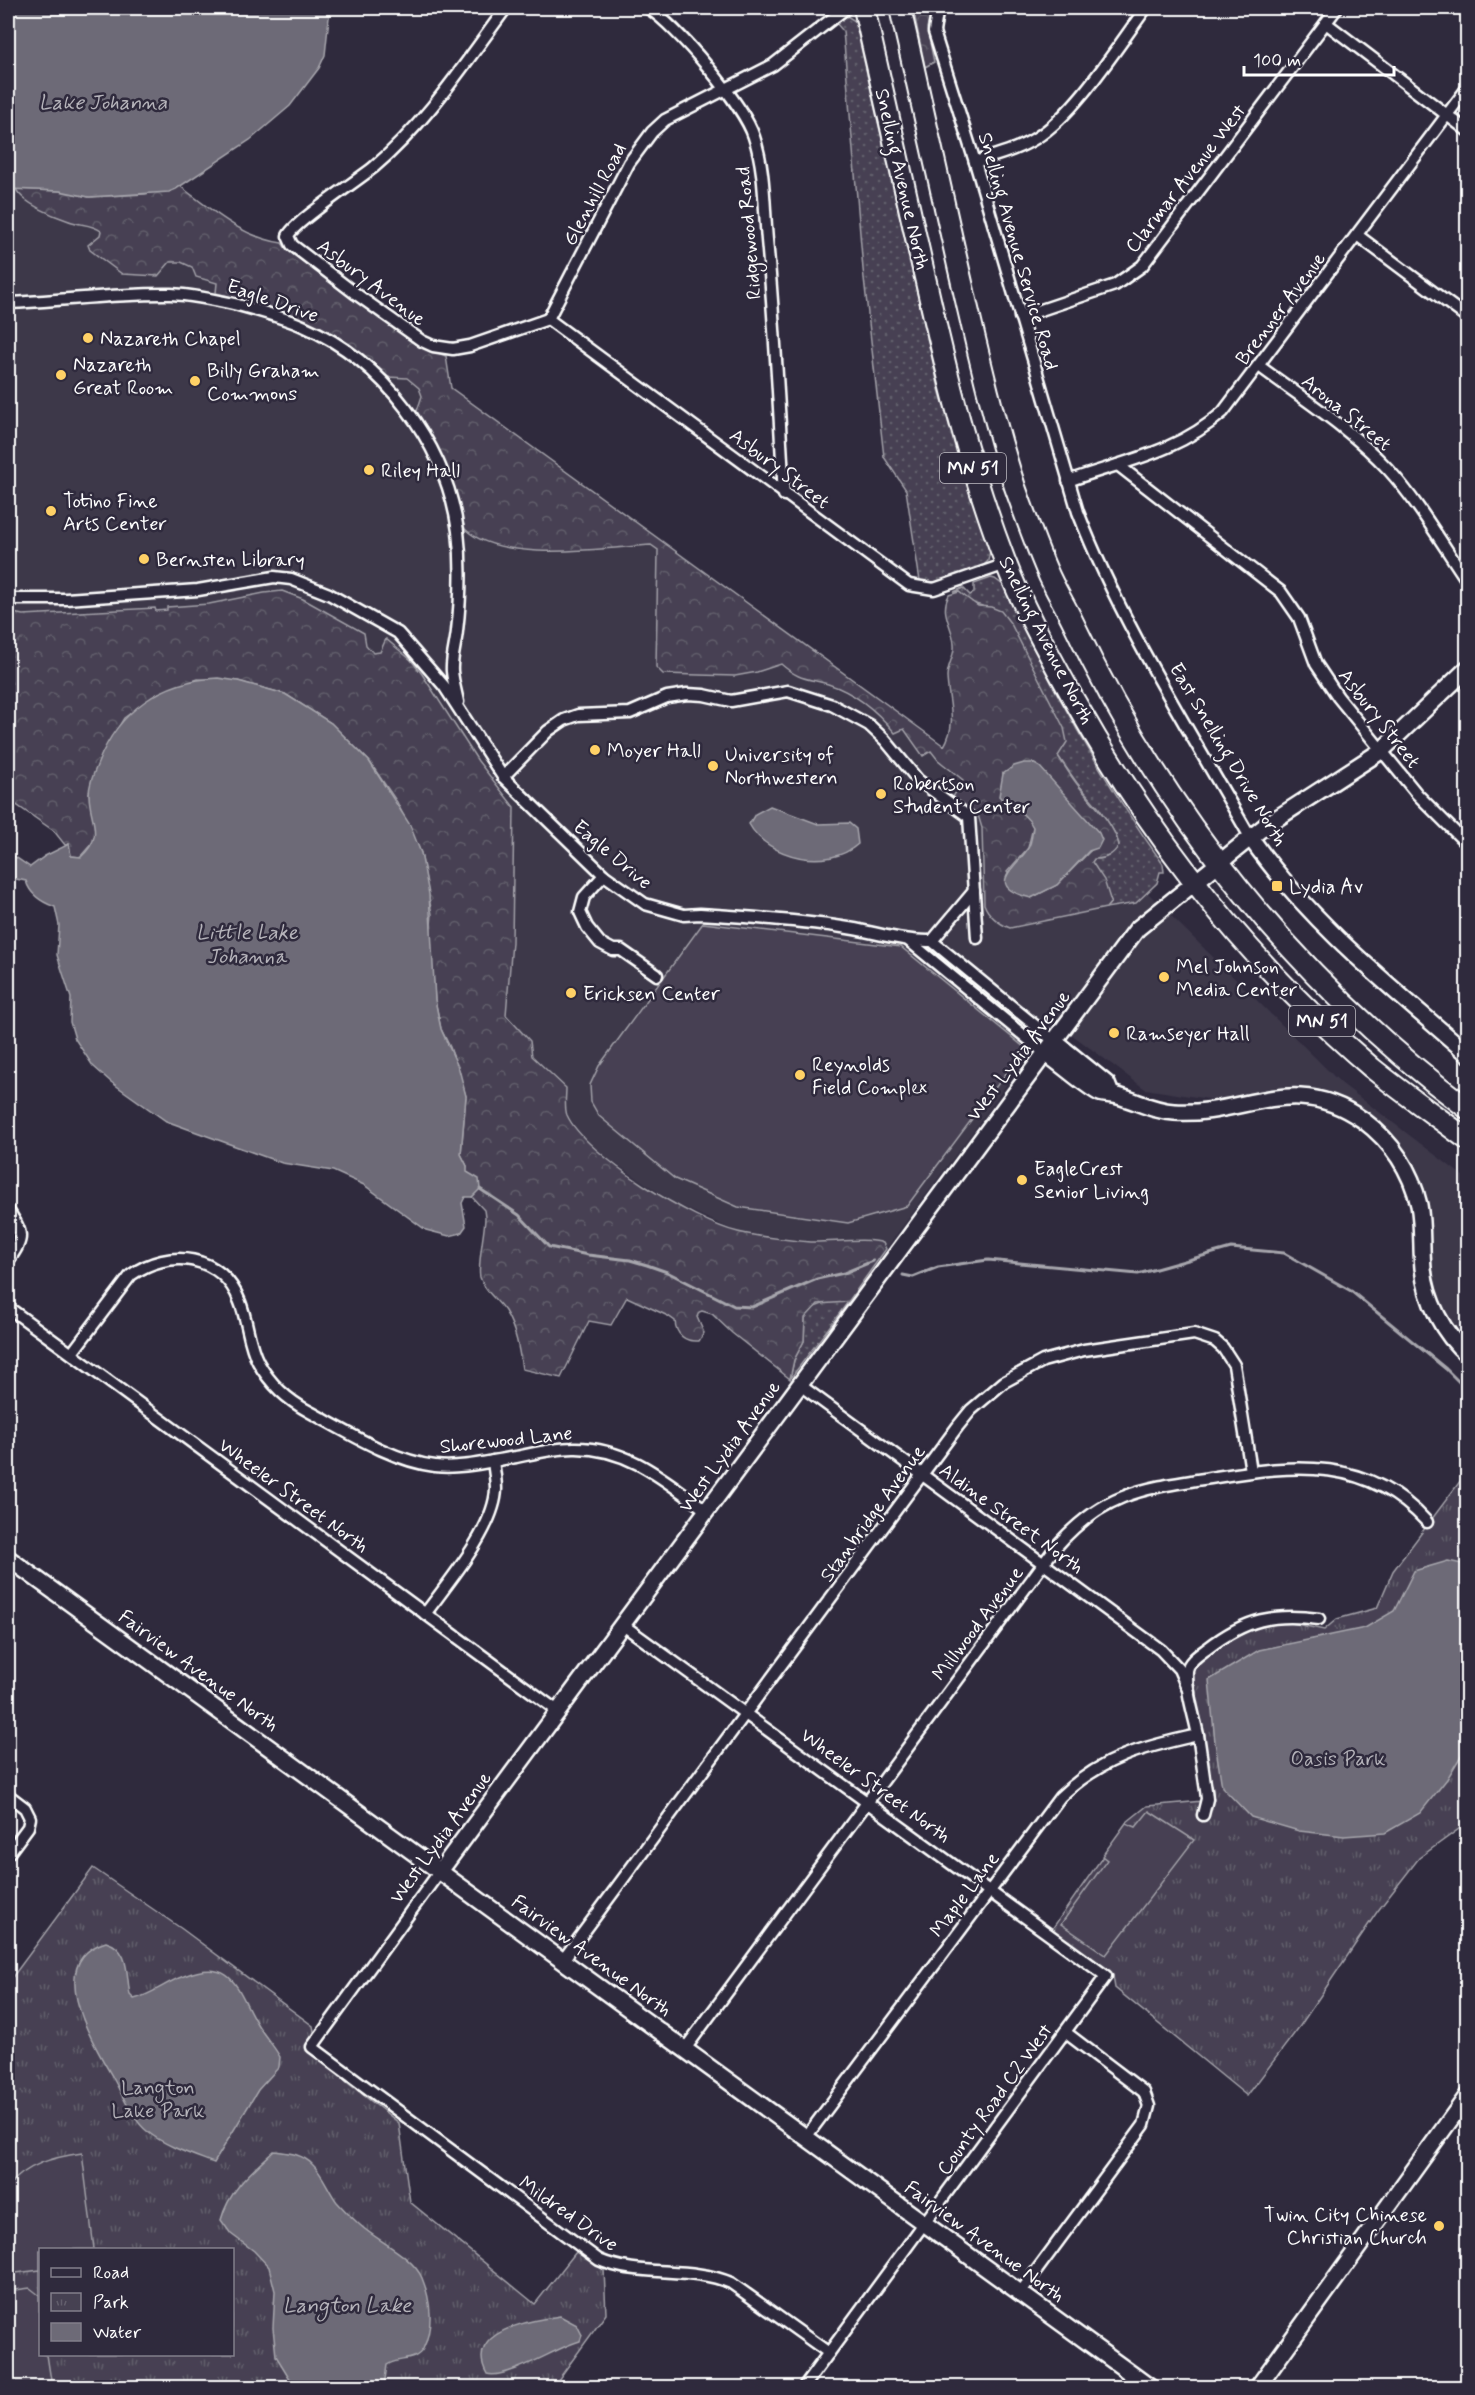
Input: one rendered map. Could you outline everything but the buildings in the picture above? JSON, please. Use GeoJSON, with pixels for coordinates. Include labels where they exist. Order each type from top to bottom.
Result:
{"type":"FeatureCollection","features":[{"type":"Feature","properties":{"kind":"highway","name":"Snelling Avenue North"},"geometry":{"type":"LineString","coordinates":[[864,8],[965,441],[1006,564],[1030,616],[1084,718],[1146,815],[1194,883],[1266,966],[1374,1069],[1467,1140]]}},
{"type":"Feature","properties":{"kind":"highway"},"geometry":{"type":"LineString","coordinates":[[888,8],[909,47]]}},
{"type":"Feature","properties":{"kind":"highway","name":"Snelling Avenue North"},"geometry":{"type":"LineString","coordinates":[[900,8],[986,385],[1015,486],[1048,573],[1110,696],[1156,775],[1218,864],[1267,924],[1328,989],[1410,1064],[1467,1109]]}},
{"type":"Feature","properties":{"kind":"street","name":"Asbury Avenue"},"geometry":{"type":"LineString","coordinates":[[506,8],[406,138],[356,182],[295,225],[288,236],[292,245],[356,294],[422,341],[442,348],[470,346],[548,319]]}},
{"type":"Feature","properties":{"kind":"street","name":"Ridgewood Road"},"geometry":{"type":"LineString","coordinates":[[648,8],[658,14],[677,33],[726,90],[754,135],[760,159],[784,495]]}},
{"type":"Feature","properties":{"kind":"street","name":"Glenhill Road"},"geometry":{"type":"LineString","coordinates":[[548,319],[639,147],[665,120],[773,65],[846,8]]}},
{"type":"Feature","properties":{"kind":"street","name":"Snelling Avenue Service Road"},"geometry":{"type":"LineString","coordinates":[[942,8],[937,13],[934,32],[975,162],[1068,481]]}},
{"type":"Feature","properties":{"kind":"street"},"geometry":{"type":"LineString","coordinates":[[975,162],[1020,147],[1057,121],[1075,102],[1146,8]]}},
{"type":"Feature","properties":{"kind":"street","name":"Clarmar Avenue West"},"geometry":{"type":"LineString","coordinates":[[1020,317],[1106,289],[1129,277],[1142,266],[1338,8]]}},
{"type":"Feature","properties":{"kind":"street"},"geometry":{"type":"LineString","coordinates":[[1326,23],[1467,131]]}},
{"type":"Feature","properties":{"kind":"street","name":"Brenner Avenue"},"geometry":{"type":"LineString","coordinates":[[1068,481],[1158,452],[1192,436],[1223,412],[1467,87]]}},
{"type":"Feature","properties":{"kind":"street"},"geometry":{"type":"LineString","coordinates":[[1358,235],[1467,318]]}},
{"type":"Feature","properties":{"kind":"street","name":"Eagle Drive"},"geometry":{"type":"LineString","coordinates":[[8,303],[172,294],[215,300],[257,310],[303,326],[355,357],[399,400],[423,433],[446,478],[458,530],[461,567],[460,600],[452,670],[459,708]]}},
{"type":"Feature","properties":{"kind":"street","name":"Asbury Street"},"geometry":{"type":"LineString","coordinates":[[548,319],[900,580],[917,588],[934,589],[1006,564]]}},
{"type":"Feature","properties":{"kind":"street","name":"Arona Street"},"geometry":{"type":"LineString","coordinates":[[1259,366],[1348,433],[1387,468],[1419,508],[1467,582]]}},
{"type":"Feature","properties":{"kind":"street","name":"Asbury Street"},"geometry":{"type":"LineString","coordinates":[[1118,465],[1281,592],[1299,618],[1316,663],[1326,681],[1417,794],[1467,844]]}},
{"type":"Feature","properties":{"kind":"street","name":"East Snelling Drive North"},"geometry":{"type":"LineString","coordinates":[[1068,481],[1092,548],[1125,616],[1251,837],[1285,884],[1337,940],[1467,1054]]}},
{"type":"Feature","properties":{"kind":"street","name":"Eagle Drive"},"geometry":{"type":"LineString","coordinates":[[8,597],[12,599],[78,598],[198,590],[274,577],[291,579],[329,594],[398,633],[434,673],[502,777],[604,875],[645,904],[684,915],[700,914],[808,922],[909,941],[932,941]]}},
{"type":"Feature","properties":{"kind":"street"},"geometry":{"type":"LineString","coordinates":[[1251,837],[1381,751],[1467,668]]}},
{"type":"Feature","properties":{"kind":"street"},"geometry":{"type":"LineString","coordinates":[[434,673],[452,670]]}},
{"type":"Feature","properties":{"kind":"street"},"geometry":{"type":"LineString","coordinates":[[502,777],[548,730],[578,715],[630,713],[667,697],[687,694],[731,701],[788,692],[814,698],[869,725],[885,740],[918,780],[969,817],[976,938]]}},
{"type":"Feature","properties":{"kind":"street","name":"West Lydia Avenue"},"geometry":{"type":"LineString","coordinates":[[312,2047],[1137,929],[1251,837]]}},
{"type":"Feature","properties":{"kind":"street"},"geometry":{"type":"LineString","coordinates":[[604,875],[584,897],[580,912],[587,927],[600,943],[612,950],[621,950],[657,975]]}},
{"type":"Feature","properties":{"kind":"street"},"geometry":{"type":"LineString","coordinates":[[974,891],[932,941],[1100,1093],[1111,1094],[1144,1106],[1173,1112],[1209,1110],[1273,1097],[1310,1098],[1336,1106],[1360,1118],[1388,1142],[1408,1172],[1419,1207],[1423,1271],[1427,1289],[1441,1323],[1467,1355]]}},
{"type":"Feature","properties":{"kind":"street","name":"Eagle Drive"},"geometry":{"type":"LineString","coordinates":[[909,941],[1050,1047]]}},
{"type":"Feature","properties":{"kind":"street"},"geometry":{"type":"LineString","coordinates":[[8,1210],[20,1229],[21,1242],[8,1261]]}},
{"type":"Feature","properties":{"kind":"street","name":"Shorewood Lane"},"geometry":{"type":"LineString","coordinates":[[72,1353],[131,1275],[152,1262],[165,1259],[191,1259],[216,1270],[234,1289],[241,1302],[252,1348],[260,1365],[280,1391],[295,1403],[389,1452],[419,1463],[455,1466],[573,1448],[609,1452],[644,1466],[707,1511]]}},
{"type":"Feature","properties":{"kind":"street","name":"Wheeler Street North"},"geometry":{"type":"LineString","coordinates":[[9,1308],[559,1712]]}},
{"type":"Feature","properties":{"kind":"street","name":"Stanbridge Avenue"},"geometry":{"type":"LineString","coordinates":[[563,1960],[922,1475],[971,1410],[988,1394],[1022,1371],[1043,1361],[1073,1352],[1194,1334],[1215,1341],[1223,1348],[1234,1365],[1251,1471]]}},
{"type":"Feature","properties":{"kind":"street","name":"Aldine Street North"},"geometry":{"type":"LineString","coordinates":[[800,1385],[1161,1650],[1179,1669],[1189,1692]]}},
{"type":"Feature","properties":{"kind":"street"},"geometry":{"type":"LineString","coordinates":[[425,1614],[466,1558],[483,1530],[496,1491],[493,1461]]}},
{"type":"Feature","properties":{"kind":"street","name":"Millwood Avenue"},"geometry":{"type":"LineString","coordinates":[[685,2049],[1043,1564],[1069,1531],[1100,1507],[1117,1498],[1157,1486],[1251,1471],[1309,1467],[1356,1476],[1399,1496],[1412,1505],[1427,1522]]}},
{"type":"Feature","properties":{"kind":"street","name":"Fairview Avenue North"},"geometry":{"type":"LineString","coordinates":[[8,1558],[1151,2388]]}},
{"type":"Feature","properties":{"kind":"street"},"geometry":{"type":"LineString","coordinates":[[1203,1815],[1207,1799],[1189,1692],[1187,1669],[1191,1662],[1235,1629],[1265,1618],[1282,1616],[1320,1619]]}},
{"type":"Feature","properties":{"kind":"street","name":"Wheeler Street North"},"geometry":{"type":"LineString","coordinates":[[623,1625],[867,1800],[1106,1976]]}},
{"type":"Feature","properties":{"kind":"street"},"geometry":{"type":"LineString","coordinates":[[1161,1650],[1171,1655],[1187,1657],[1205,1650]]}},
{"type":"Feature","properties":{"kind":"street","name":"Maple Lane"},"geometry":{"type":"LineString","coordinates":[[806,2137],[1059,1797],[1081,1778],[1107,1761],[1127,1753],[1198,1735]]}},
{"type":"Feature","properties":{"kind":"street"},"geometry":{"type":"LineString","coordinates":[[8,1795],[25,1808],[30,1818],[29,1824],[8,1854]]}},
{"type":"Feature","properties":{"kind":"street","name":"County Road C2 West"},"geometry":{"type":"LineString","coordinates":[[803,2388],[1106,1976]]}},
{"type":"Feature","properties":{"kind":"street"},"geometry":{"type":"LineString","coordinates":[[1020,2293],[1144,2125],[1149,2106],[1144,2092],[1065,2032]]}},
{"type":"Feature","properties":{"kind":"street","name":"Mildred Drive"},"geometry":{"type":"LineString","coordinates":[[312,2047],[599,2260],[628,2269],[685,2272],[716,2277],[731,2283],[829,2353]]}},
{"type":"Feature","properties":{"kind":"street"},"geometry":{"type":"LineString","coordinates":[[1257,2388],[1467,2095]]}},
{"type":"Feature","properties":{"kind":"shaded area","name":"University of Northwestern"},"geometry":{"type":"Polygon","coordinates":[[[8,189],[16,189],[19,196],[68,221],[97,227],[101,231],[100,235],[88,245],[161,273],[170,262],[181,262],[192,267],[196,277],[217,283],[216,293],[268,305],[297,317],[356,349],[388,377],[401,376],[413,382],[419,388],[422,396],[418,403],[445,464],[456,498],[518,551],[651,545],[655,547],[658,550],[656,666],[663,674],[735,676],[781,664],[800,678],[829,685],[853,696],[875,710],[884,720],[904,729],[923,756],[931,751],[938,760],[963,780],[953,797],[978,815],[982,828],[984,904],[986,909],[1004,926],[1010,928],[1136,903],[1146,892],[1149,894],[1341,1083],[1467,1179],[1467,1341],[1453,1330],[1432,1280],[1431,1244],[1416,1173],[1372,1117],[1305,1087],[1215,1100],[1145,1089],[1048,1017],[1026,1048],[1028,1054],[989,1110],[886,1249],[880,1241],[811,1242],[737,1232],[674,1203],[601,1154],[584,1139],[568,1116],[565,1107],[566,1088],[532,1056],[530,1041],[506,1015],[512,942],[514,807],[478,761],[411,660],[386,639],[380,652],[373,653],[366,645],[364,633],[288,593],[168,607],[167,610],[156,611],[156,609],[23,615],[8,612],[8,189]]]}},
{"type":"Feature","properties":{"kind":"green space"},"geometry":{"type":"Polygon","coordinates":[[[913,8],[932,8],[927,28],[934,62],[925,67],[913,8]]]}},
{"type":"Feature","properties":{"kind":"green space"},"geometry":{"type":"Polygon","coordinates":[[[847,16],[855,21],[939,389],[957,454],[990,551],[988,561],[983,566],[937,582],[920,581],[906,490],[884,457],[863,269],[843,31],[836,23],[847,16]]]}},
{"type":"Feature","properties":{"kind":"green space"},"geometry":{"type":"Polygon","coordinates":[[[180,186],[240,229],[267,240],[282,243],[287,250],[418,346],[446,356],[451,388],[944,746],[951,729],[947,677],[954,649],[953,635],[946,616],[946,602],[949,595],[959,592],[978,606],[1001,611],[1011,624],[1064,728],[1067,742],[1058,756],[1077,784],[1107,820],[1116,836],[1119,845],[1115,851],[1109,856],[1094,859],[1092,862],[1104,880],[1111,902],[1106,908],[1010,928],[994,919],[984,904],[982,828],[978,815],[953,797],[963,780],[938,760],[931,751],[923,756],[904,729],[895,733],[873,710],[848,692],[798,676],[781,664],[735,676],[663,674],[656,667],[658,550],[651,545],[581,550],[527,550],[503,547],[481,540],[465,529],[445,464],[417,411],[422,396],[419,388],[407,378],[388,377],[340,339],[307,322],[271,308],[216,293],[217,283],[196,277],[192,267],[181,262],[170,262],[158,276],[122,274],[90,250],[88,245],[100,235],[101,231],[63,219],[39,208],[25,199],[16,189],[60,191],[89,197],[145,194],[180,186]],[[1003,774],[1010,805],[1028,816],[1033,827],[1028,848],[1007,872],[1031,898],[1057,885],[1092,849],[1003,774]]]}},
{"type":"Feature","properties":{"kind":"green space"},"geometry":{"type":"Polygon","coordinates":[[[991,578],[1003,585],[1038,658],[1076,728],[1118,797],[1163,864],[1164,872],[1160,872],[1157,883],[1136,903],[1106,908],[1111,902],[1092,862],[1094,858],[1119,845],[1116,835],[1099,808],[1058,756],[982,606],[972,603],[959,592],[954,592],[963,588],[970,595],[974,593],[974,584],[991,578]]]}},
{"type":"Feature","properties":{"kind":"green space"},"geometry":{"type":"Polygon","coordinates":[[[282,591],[303,599],[364,633],[366,645],[373,653],[380,652],[386,639],[411,660],[478,761],[514,807],[512,942],[506,1015],[530,1041],[532,1056],[566,1088],[566,1112],[578,1131],[595,1149],[643,1185],[719,1226],[746,1234],[810,1242],[868,1240],[883,1243],[886,1249],[848,1302],[818,1304],[805,1318],[804,1341],[794,1360],[790,1379],[712,1314],[699,1312],[697,1317],[704,1333],[699,1341],[689,1340],[679,1334],[675,1321],[668,1316],[627,1297],[611,1325],[589,1321],[561,1378],[522,1369],[509,1318],[484,1287],[480,1277],[485,1217],[484,1210],[472,1197],[479,1189],[466,1172],[467,1166],[461,1154],[466,1096],[450,1047],[441,1029],[435,1000],[430,937],[432,914],[421,853],[397,802],[369,761],[331,723],[285,694],[238,681],[198,679],[159,693],[124,718],[102,754],[89,793],[96,829],[94,841],[80,857],[71,856],[69,844],[65,845],[54,831],[8,799],[8,612],[23,615],[155,608],[156,611],[167,610],[167,607],[209,604],[282,591]]]}},
{"type":"Feature","properties":{"kind":"green space","name":"Reynolds Field Complex"},"geometry":{"type":"Polygon","coordinates":[[[703,923],[901,947],[1025,1048],[907,1206],[848,1223],[738,1207],[675,1179],[599,1116],[591,1102],[590,1085],[599,1066],[703,923]]]}},
{"type":"Feature","properties":{"kind":"green space"},"geometry":{"type":"Polygon","coordinates":[[[828,1302],[848,1302],[790,1379],[794,1360],[804,1341],[805,1318],[812,1308],[828,1302]]]}},
{"type":"Feature","properties":{"kind":"green space","name":"Oasis Park"},"geometry":{"type":"Polygon","coordinates":[[[1467,1472],[1467,1823],[1419,1858],[1377,1912],[1300,2026],[1247,2096],[1115,1988],[1113,1976],[1052,1929],[1127,1822],[1147,1806],[1214,1800],[1190,1677],[1196,1662],[1239,1633],[1267,1624],[1287,1622],[1324,1630],[1337,1619],[1377,1608],[1393,1571],[1467,1472]]]}},
{"type":"Feature","properties":{"kind":"green space"},"geometry":{"type":"Polygon","coordinates":[[[1149,1811],[1194,1840],[1106,1955],[1061,1924],[1107,1860],[1102,1856],[1126,1823],[1136,1827],[1149,1811]]]}},
{"type":"Feature","properties":{"kind":"green space","name":"Langton Lake Park"},"geometry":{"type":"Polygon","coordinates":[[[93,1868],[182,1929],[313,2026],[320,2061],[399,2123],[410,2202],[535,2304],[576,2252],[604,2270],[606,2314],[553,2387],[8,2387],[8,1983],[93,1868]]]}},
{"type":"Feature","properties":{"kind":"green space"},"geometry":{"type":"Polygon","coordinates":[[[82,2153],[94,2248],[39,2248],[39,2270],[8,2274],[8,2187],[32,2167],[61,2157],[82,2153]]]}},
{"type":"Feature","properties":{"kind":"green space"},"geometry":{"type":"Polygon","coordinates":[[[30,2288],[39,2295],[39,2356],[47,2356],[52,2387],[8,2387],[8,2291],[30,2288]]]}},
{"type":"Feature","properties":{"kind":"water","name":"Lake Johanna"},"geometry":{"type":"Polygon","coordinates":[[[8,8],[330,8],[325,55],[319,68],[290,106],[250,140],[169,192],[89,197],[60,191],[8,189],[8,8]]]}},
{"type":"Feature","properties":{"kind":"water","name":"Little Lake Johanna"},"geometry":{"type":"Polygon","coordinates":[[[218,678],[285,694],[331,723],[369,761],[410,825],[421,853],[429,894],[435,1000],[441,1029],[459,1069],[466,1096],[461,1154],[467,1166],[467,1172],[479,1179],[480,1189],[472,1197],[465,1197],[462,1203],[466,1226],[461,1233],[449,1236],[426,1230],[364,1185],[333,1171],[282,1163],[166,1121],[111,1082],[93,1066],[75,1039],[70,1022],[71,998],[57,955],[59,925],[55,907],[37,897],[30,890],[26,881],[8,874],[8,852],[30,867],[45,856],[69,844],[71,856],[81,857],[89,849],[95,834],[89,794],[91,782],[107,744],[117,728],[144,702],[161,692],[198,680],[218,678]]]}},
{"type":"Feature","properties":{"kind":"water"},"geometry":{"type":"Polygon","coordinates":[[[1033,763],[1040,767],[1099,833],[1102,840],[1098,848],[1089,851],[1057,885],[1031,898],[1009,889],[1006,878],[1029,847],[1033,827],[1021,813],[999,796],[1003,774],[1014,766],[1033,763]]]}},
{"type":"Feature","properties":{"kind":"water"},"geometry":{"type":"Polygon","coordinates":[[[770,806],[818,824],[849,823],[856,829],[858,844],[831,857],[815,859],[784,853],[770,846],[749,824],[755,814],[770,806]]]}},
{"type":"Feature","properties":{"kind":"water"},"geometry":{"type":"Polygon","coordinates":[[[1448,1561],[1467,1565],[1467,1746],[1447,1779],[1420,1813],[1385,1833],[1344,1836],[1299,1831],[1251,1817],[1222,1787],[1209,1680],[1259,1650],[1365,1628],[1394,1611],[1414,1571],[1448,1561]]]}},
{"type":"Feature","properties":{"kind":"water"},"geometry":{"type":"Polygon","coordinates":[[[106,1942],[114,1945],[123,1956],[130,1995],[134,1999],[177,1979],[202,1971],[215,1971],[225,1975],[234,1982],[259,2027],[280,2057],[279,2067],[258,2090],[214,2163],[171,2146],[142,2127],[128,2107],[94,2045],[78,2004],[75,1984],[77,1966],[87,1952],[106,1942]]]}},
{"type":"Feature","properties":{"kind":"water","name":"Langton Lake"},"geometry":{"type":"Polygon","coordinates":[[[274,2151],[289,2153],[308,2160],[319,2172],[345,2211],[367,2231],[411,2263],[422,2278],[428,2295],[430,2314],[426,2341],[423,2349],[416,2356],[387,2365],[384,2387],[295,2387],[276,2356],[273,2328],[275,2291],[269,2267],[254,2251],[231,2234],[221,2220],[235,2191],[249,2174],[274,2151]]]}},
{"type":"Feature","properties":{"kind":"water"},"geometry":{"type":"Polygon","coordinates":[[[560,2316],[577,2325],[582,2335],[580,2341],[519,2368],[496,2375],[487,2374],[482,2359],[484,2347],[492,2338],[518,2325],[560,2316]]]}},
{"type":"Feature","properties":{"kind":"waterway"},"geometry":{"type":"LineString","coordinates":[[480,1189],[519,1215],[549,1247],[630,1260],[647,1265],[667,1272],[734,1306],[752,1307],[817,1279],[844,1273],[873,1261]]}},
{"type":"Feature","properties":{"kind":"waterway"},"geometry":{"type":"LineString","coordinates":[[903,1275],[913,1277],[938,1267],[988,1260],[1138,1274],[1231,1248],[1284,1253],[1351,1291],[1446,1369],[1468,1391]]}},
{"type":"Feature","properties":{"kind":"place","name":"Nazareth Chapel"},"geometry":{"type":"Point","coordinates":[88,338]}},
{"type":"Feature","properties":{"kind":"place","name":"Nazareth Great Room"},"geometry":{"type":"Point","coordinates":[61,375]}},
{"type":"Feature","properties":{"kind":"place","name":"Billy Graham Commons"},"geometry":{"type":"Point","coordinates":[195,381]}},
{"type":"Feature","properties":{"kind":"place","name":"Riley Hall"},"geometry":{"type":"Point","coordinates":[369,470]}},
{"type":"Feature","properties":{"kind":"place","name":"Totino Fine Arts Center"},"geometry":{"type":"Point","coordinates":[51,511]}},
{"type":"Feature","properties":{"kind":"place","name":"Bernsten Library"},"geometry":{"type":"Point","coordinates":[144,559]}},
{"type":"Feature","properties":{"kind":"place","name":"Moyer Hall"},"geometry":{"type":"Point","coordinates":[595,750]}},
{"type":"Feature","properties":{"kind":"place","name":"University of Northwestern"},"geometry":{"type":"Point","coordinates":[713,766]}},
{"type":"Feature","properties":{"kind":"place","name":"Robertson Student Center"},"geometry":{"type":"Point","coordinates":[881,794]}},
{"type":"Feature","properties":{"kind":"place","name":"Lydia Av"},"geometry":{"type":"Point","coordinates":[1277,886]}},
{"type":"Feature","properties":{"kind":"place","name":"Mel Johnson Media Center"},"geometry":{"type":"Point","coordinates":[1164,977]}},
{"type":"Feature","properties":{"kind":"place","name":"Ericksen Center"},"geometry":{"type":"Point","coordinates":[571,993]}},
{"type":"Feature","properties":{"kind":"place","name":"Ramseyer Hall"},"geometry":{"type":"Point","coordinates":[1114,1033]}},
{"type":"Feature","properties":{"kind":"place","name":"Reynolds Field Complex"},"geometry":{"type":"Point","coordinates":[800,1075]}},
{"type":"Feature","properties":{"kind":"place","name":"EagleCrest Senior Living"},"geometry":{"type":"Point","coordinates":[1022,1180]}},
{"type":"Feature","properties":{"kind":"place","name":"Twin City Chinese Christian Church"},"geometry":{"type":"Point","coordinates":[1439,2226]}}]}
